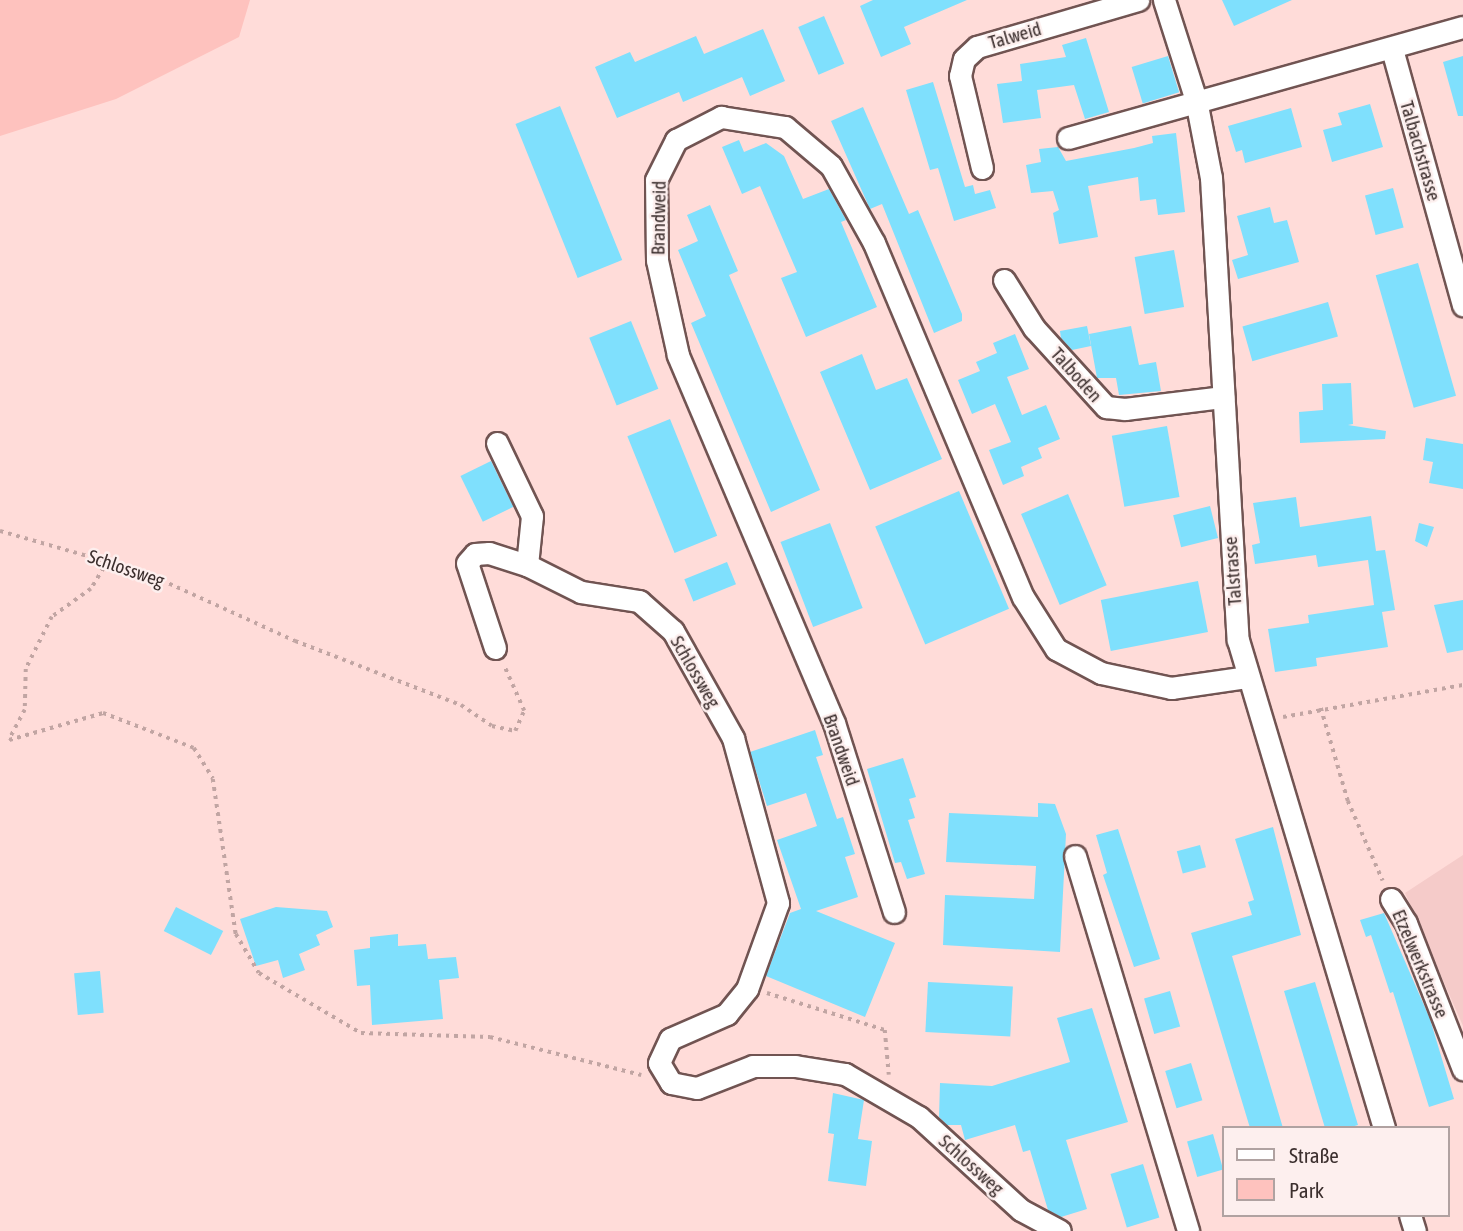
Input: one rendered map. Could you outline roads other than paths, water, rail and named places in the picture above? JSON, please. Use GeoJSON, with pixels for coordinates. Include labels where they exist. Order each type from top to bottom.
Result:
{"type":"FeatureCollection","features":[{"type":"Feature","properties":{"kind":"street","name":"Talweid"},"geometry":{"type":"LineString","coordinates":[[982,168],[960,76],[964,59],[977,47],[1138,0]]}},
{"type":"Feature","properties":{"kind":"street","name":"Talstrasse"},"geometry":{"type":"LineString","coordinates":[[1164,0],[1196,100],[1211,178],[1238,640],[1246,677],[1383,1126]]}},
{"type":"Feature","properties":{"kind":"street"},"geometry":{"type":"LineString","coordinates":[[1068,138],[1463,27]]}},
{"type":"Feature","properties":{"kind":"street","name":"Talbachstrasse"},"geometry":{"type":"LineString","coordinates":[[1392,49],[1456,252],[1463,305]]}},
{"type":"Feature","properties":{"kind":"street","name":"Brandweid"},"geometry":{"type":"LineString","coordinates":[[894,912],[834,723],[678,355],[657,260],[656,202],[656,180],[676,140],[721,117],[785,127],[831,166],[874,243],[1023,597],[1056,649],[1101,673],[1171,688],[1246,677]]}},
{"type":"Feature","properties":{"kind":"street","name":"Talboden"},"geometry":{"type":"LineString","coordinates":[[1004,280],[1034,328],[1106,407],[1125,409],[1223,397]]}},
{"type":"Feature","properties":{"kind":"street"},"geometry":{"type":"LineString","coordinates":[[497,443],[532,516],[527,565]]}},
{"type":"Feature","properties":{"kind":"street","name":"Schlossweg"},"geometry":{"type":"LineString","coordinates":[[495,649],[467,564],[475,554],[489,553],[527,565],[580,592],[639,601],[673,631],[733,738],[778,903],[747,989],[727,1014],[670,1039],[659,1063],[670,1083],[698,1088],[753,1066],[795,1066],[845,1074],[874,1087],[919,1117],[1021,1210],[1060,1231]]}},
{"type":"Feature","properties":{"kind":"street"},"geometry":{"type":"LineString","coordinates":[[1075,856],[1188,1231]]}},
{"type":"Feature","properties":{"kind":"street","name":"Etzelwerkstrasse"},"geometry":{"type":"LineString","coordinates":[[1391,899],[1406,923],[1463,1069]]}}]}
